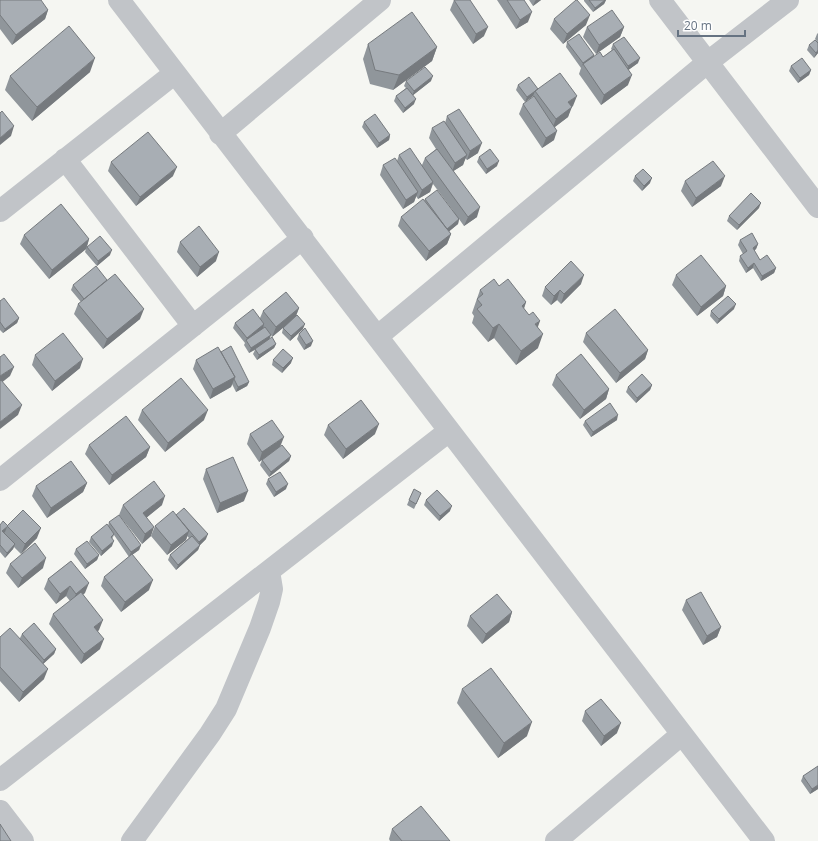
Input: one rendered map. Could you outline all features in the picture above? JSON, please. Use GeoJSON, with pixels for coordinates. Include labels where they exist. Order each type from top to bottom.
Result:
{"type":"FeatureCollection","features":[{"type":"Feature","properties":{"kind":"street"},"geometry":{"type":"LineString","coordinates":[[120,0],[220,134],[303,238],[449,431],[764,841]]}},
{"type":"Feature","properties":{"kind":"street"},"geometry":{"type":"LineString","coordinates":[[220,134],[380,0]]}},
{"type":"Feature","properties":{"kind":"street"},"geometry":{"type":"LineString","coordinates":[[660,0],[818,207]]}},
{"type":"Feature","properties":{"kind":"street"},"geometry":{"type":"LineString","coordinates":[[378,336],[708,62],[788,0]]}},
{"type":"Feature","properties":{"kind":"street"},"geometry":{"type":"LineString","coordinates":[[0,211],[175,73]]}},
{"type":"Feature","properties":{"kind":"street"},"geometry":{"type":"LineString","coordinates":[[65,159],[193,326]]}},
{"type":"Feature","properties":{"kind":"street"},"geometry":{"type":"LineString","coordinates":[[0,480],[303,238]]}},
{"type":"Feature","properties":{"kind":"street"},"geometry":{"type":"LineString","coordinates":[[1,776],[270,571],[449,431]]}},
{"type":"Feature","properties":{"kind":"street"},"geometry":{"type":"LineString","coordinates":[[132,841],[206,740],[226,709],[260,628],[269,602],[272,589],[270,571]]}},
{"type":"Feature","properties":{"kind":"street"},"geometry":{"type":"LineString","coordinates":[[556,841],[682,734]]}},
{"type":"Feature","properties":{"kind":"street"},"geometry":{"type":"LineString","coordinates":[[0,811],[23,841]]}},
{"type":"Feature","properties":{"kind":"building"},"geometry":{"type":"Polygon","coordinates":[[[0,0],[41,0],[48,10],[16,35],[0,15],[0,0]]]}},
{"type":"Feature","properties":{"kind":"building"},"geometry":{"type":"Polygon","coordinates":[[[454,0],[470,0],[488,27],[476,34],[454,0]]]}},
{"type":"Feature","properties":{"kind":"building"},"geometry":{"type":"Polygon","coordinates":[[[507,0],[524,0],[532,12],[520,20],[507,0]]]}},
{"type":"Feature","properties":{"kind":"building"},"geometry":{"type":"Polygon","coordinates":[[[576,0],[590,15],[567,34],[554,19],[576,0]]]}},
{"type":"Feature","properties":{"kind":"building"},"geometry":{"type":"Polygon","coordinates":[[[589,0],[605,0],[595,8],[589,0]]]}},
{"type":"Feature","properties":{"kind":"building"},"geometry":{"type":"Polygon","coordinates":[[[612,10],[624,27],[599,45],[587,27],[612,10]]]}},
{"type":"Feature","properties":{"kind":"building"},"geometry":{"type":"Polygon","coordinates":[[[412,12],[437,47],[399,75],[375,70],[368,44],[412,12]]]}},
{"type":"Feature","properties":{"kind":"building"},"geometry":{"type":"Polygon","coordinates":[[[69,26],[95,58],[37,107],[10,76],[69,26]]]}},
{"type":"Feature","properties":{"kind":"building"},"geometry":{"type":"Polygon","coordinates":[[[579,34],[594,55],[583,63],[567,42],[579,34]]]}},
{"type":"Feature","properties":{"kind":"building"},"geometry":{"type":"Polygon","coordinates":[[[624,37],[640,58],[628,66],[613,44],[624,37]]]}},
{"type":"Feature","properties":{"kind":"building"},"geometry":{"type":"Polygon","coordinates":[[[815,40],[818,43],[818,50],[816,53],[809,45],[815,40]]]}},
{"type":"Feature","properties":{"kind":"building"},"geometry":{"type":"Polygon","coordinates":[[[614,49],[632,75],[604,95],[583,64],[600,52],[603,57],[614,49]]]}},
{"type":"Feature","properties":{"kind":"building"},"geometry":{"type":"Polygon","coordinates":[[[802,58],[811,70],[800,78],[791,66],[802,58]]]}},
{"type":"Feature","properties":{"kind":"building"},"geometry":{"type":"Polygon","coordinates":[[[425,67],[433,76],[414,91],[406,81],[425,67]]]}},
{"type":"Feature","properties":{"kind":"building"},"geometry":{"type":"Polygon","coordinates":[[[560,73],[577,96],[568,102],[572,107],[556,119],[535,91],[560,73]]]}},
{"type":"Feature","properties":{"kind":"building"},"geometry":{"type":"Polygon","coordinates":[[[529,77],[538,89],[527,97],[518,85],[529,77]]]}},
{"type":"Feature","properties":{"kind":"building"},"geometry":{"type":"Polygon","coordinates":[[[407,88],[416,99],[405,108],[396,96],[407,88]]]}},
{"type":"Feature","properties":{"kind":"building"},"geometry":{"type":"Polygon","coordinates":[[[534,96],[557,131],[546,138],[523,104],[534,96]]]}},
{"type":"Feature","properties":{"kind":"building"},"geometry":{"type":"Polygon","coordinates":[[[459,109],[482,143],[470,151],[447,116],[459,109]]]}},
{"type":"Feature","properties":{"kind":"building"},"geometry":{"type":"Polygon","coordinates":[[[2,111],[14,126],[0,138],[0,113],[2,111]]]}},
{"type":"Feature","properties":{"kind":"building"},"geometry":{"type":"Polygon","coordinates":[[[375,114],[390,135],[379,143],[364,122],[375,114]]]}},
{"type":"Feature","properties":{"kind":"building"},"geometry":{"type":"Polygon","coordinates":[[[444,121],[467,155],[455,163],[432,128],[444,121]]]}},
{"type":"Feature","properties":{"kind":"building"},"geometry":{"type":"Polygon","coordinates":[[[148,132],[177,167],[140,197],[111,162],[148,132]]]}},
{"type":"Feature","properties":{"kind":"building"},"geometry":{"type":"Polygon","coordinates":[[[410,148],[433,182],[422,190],[399,155],[410,148]]]}},
{"type":"Feature","properties":{"kind":"building"},"geometry":{"type":"Polygon","coordinates":[[[437,149],[480,207],[468,217],[425,158],[437,149]]]}},
{"type":"Feature","properties":{"kind":"building"},"geometry":{"type":"Polygon","coordinates":[[[490,149],[499,161],[487,169],[479,157],[490,149]]]}},
{"type":"Feature","properties":{"kind":"building"},"geometry":{"type":"Polygon","coordinates":[[[395,158],[418,192],[406,200],[383,165],[395,158]]]}},
{"type":"Feature","properties":{"kind":"building"},"geometry":{"type":"Polygon","coordinates":[[[713,161],[725,176],[696,198],[685,181],[713,161]]]}},
{"type":"Feature","properties":{"kind":"building"},"geometry":{"type":"Polygon","coordinates":[[[643,169],[652,178],[644,186],[635,176],[643,169]]]}},
{"type":"Feature","properties":{"kind":"building"},"geometry":{"type":"Polygon","coordinates":[[[437,190],[459,219],[447,229],[425,199],[437,190]]]}},
{"type":"Feature","properties":{"kind":"building"},"geometry":{"type":"Polygon","coordinates":[[[751,193],[761,203],[739,225],[729,216],[751,193]]]}},
{"type":"Feature","properties":{"kind":"building"},"geometry":{"type":"Polygon","coordinates":[[[423,199],[451,234],[429,251],[401,217],[423,199]]]}},
{"type":"Feature","properties":{"kind":"building"},"geometry":{"type":"Polygon","coordinates":[[[61,204],[89,239],[52,270],[24,235],[61,204]]]}},
{"type":"Feature","properties":{"kind":"building"},"geometry":{"type":"Polygon","coordinates":[[[199,226],[219,252],[200,267],[180,242],[199,226]]]}},
{"type":"Feature","properties":{"kind":"building"},"geometry":{"type":"Polygon","coordinates":[[[752,233],[758,244],[753,248],[760,260],[767,255],[776,268],[762,276],[754,263],[748,268],[740,256],[747,251],[740,240],[752,233]]]}},
{"type":"Feature","properties":{"kind":"building"},"geometry":{"type":"Polygon","coordinates":[[[100,236],[112,250],[98,261],[87,247],[100,236]]]}},
{"type":"Feature","properties":{"kind":"building"},"geometry":{"type":"Polygon","coordinates":[[[701,255],[726,286],[701,307],[676,275],[701,255]]]}},
{"type":"Feature","properties":{"kind":"building"},"geometry":{"type":"Polygon","coordinates":[[[571,261],[584,275],[564,294],[560,290],[554,296],[545,287],[571,261]]]}},
{"type":"Feature","properties":{"kind":"building"},"geometry":{"type":"Polygon","coordinates":[[[96,266],[107,280],[84,299],[73,285],[96,266]]]}},
{"type":"Feature","properties":{"kind":"building"},"geometry":{"type":"Polygon","coordinates":[[[115,274],[144,309],[107,339],[78,304],[115,274]]]}},
{"type":"Feature","properties":{"kind":"building"},"geometry":{"type":"Polygon","coordinates":[[[494,279],[499,286],[508,279],[526,302],[522,306],[529,315],[533,312],[540,321],[535,324],[543,334],[521,351],[499,324],[493,328],[477,309],[482,305],[477,299],[483,294],[480,290],[494,279]]]}},
{"type":"Feature","properties":{"kind":"building"},"geometry":{"type":"Polygon","coordinates":[[[286,292],[299,308],[276,327],[263,311],[286,292]]]}},
{"type":"Feature","properties":{"kind":"building"},"geometry":{"type":"Polygon","coordinates":[[[728,296],[736,304],[719,319],[711,311],[728,296]]]}},
{"type":"Feature","properties":{"kind":"building"},"geometry":{"type":"Polygon","coordinates":[[[4,298],[19,318],[5,329],[0,322],[0,301],[4,298]]]}},
{"type":"Feature","properties":{"kind":"building"},"geometry":{"type":"Polygon","coordinates":[[[253,309],[264,324],[247,338],[235,323],[253,309]]]}},
{"type":"Feature","properties":{"kind":"building"},"geometry":{"type":"Polygon","coordinates":[[[615,309],[648,350],[620,373],[586,333],[615,309]]]}},
{"type":"Feature","properties":{"kind":"building"},"geometry":{"type":"Polygon","coordinates":[[[297,315],[305,324],[291,336],[283,328],[297,315]]]}},
{"type":"Feature","properties":{"kind":"building"},"geometry":{"type":"Polygon","coordinates":[[[265,327],[271,335],[251,348],[246,340],[265,327]]]}},
{"type":"Feature","properties":{"kind":"building"},"geometry":{"type":"Polygon","coordinates":[[[305,328],[313,341],[306,345],[299,334],[305,328]]]}},
{"type":"Feature","properties":{"kind":"building"},"geometry":{"type":"Polygon","coordinates":[[[63,333],[83,359],[55,381],[35,355],[63,333]]]}},
{"type":"Feature","properties":{"kind":"building"},"geometry":{"type":"Polygon","coordinates":[[[272,337],[276,344],[259,355],[255,349],[272,337]]]}},
{"type":"Feature","properties":{"kind":"building"},"geometry":{"type":"Polygon","coordinates":[[[231,346],[249,382],[238,387],[234,379],[235,377],[221,352],[231,346]]]}},
{"type":"Feature","properties":{"kind":"building"},"geometry":{"type":"Polygon","coordinates":[[[218,347],[235,377],[213,389],[196,360],[218,347]]]}},
{"type":"Feature","properties":{"kind":"building"},"geometry":{"type":"Polygon","coordinates":[[[283,349],[293,358],[283,368],[273,360],[283,349]]]}},
{"type":"Feature","properties":{"kind":"building"},"geometry":{"type":"Polygon","coordinates":[[[4,354],[14,367],[0,376],[0,357],[4,354]]]}},
{"type":"Feature","properties":{"kind":"building"},"geometry":{"type":"Polygon","coordinates":[[[581,354],[609,389],[584,410],[556,375],[581,354]]]}},
{"type":"Feature","properties":{"kind":"building"},"geometry":{"type":"Polygon","coordinates":[[[642,374],[652,385],[637,398],[628,387],[642,374]]]}},
{"type":"Feature","properties":{"kind":"building"},"geometry":{"type":"Polygon","coordinates":[[[181,378],[208,410],[168,443],[142,410],[181,378]]]}},
{"type":"Feature","properties":{"kind":"building"},"geometry":{"type":"Polygon","coordinates":[[[1,380],[22,405],[0,422],[0,381],[1,380]]]}},
{"type":"Feature","properties":{"kind":"building"},"geometry":{"type":"Polygon","coordinates":[[[361,400],[379,424],[346,449],[328,425],[361,400]]]}},
{"type":"Feature","properties":{"kind":"building"},"geometry":{"type":"Polygon","coordinates":[[[610,403],[618,415],[593,432],[585,421],[610,403]]]}},
{"type":"Feature","properties":{"kind":"building"},"geometry":{"type":"Polygon","coordinates":[[[126,416],[150,447],[112,475],[89,445],[126,416]]]}},
{"type":"Feature","properties":{"kind":"building"},"geometry":{"type":"Polygon","coordinates":[[[272,420],[284,437],[262,452],[250,434],[272,420]]]}},
{"type":"Feature","properties":{"kind":"building"},"geometry":{"type":"Polygon","coordinates":[[[282,445],[291,456],[271,472],[262,460],[282,445]]]}},
{"type":"Feature","properties":{"kind":"building"},"geometry":{"type":"Polygon","coordinates":[[[233,457],[248,491],[220,503],[206,469],[233,457]]]}},
{"type":"Feature","properties":{"kind":"building"},"geometry":{"type":"Polygon","coordinates":[[[71,461],[87,483],[51,508],[36,486],[71,461]]]}},
{"type":"Feature","properties":{"kind":"building"},"geometry":{"type":"Polygon","coordinates":[[[280,472],[288,484],[276,492],[268,479],[280,472]]]}},
{"type":"Feature","properties":{"kind":"building"},"geometry":{"type":"Polygon","coordinates":[[[154,481],[165,496],[143,513],[154,527],[145,534],[123,505],[154,481]]]}},
{"type":"Feature","properties":{"kind":"building"},"geometry":{"type":"Polygon","coordinates":[[[414,489],[421,493],[416,504],[409,500],[414,489]]]}},
{"type":"Feature","properties":{"kind":"building"},"geometry":{"type":"Polygon","coordinates":[[[437,490],[452,506],[440,516],[426,500],[437,490]]]}},
{"type":"Feature","properties":{"kind":"building"},"geometry":{"type":"Polygon","coordinates":[[[184,508],[208,534],[199,542],[176,515],[184,508]]]}},
{"type":"Feature","properties":{"kind":"building"},"geometry":{"type":"Polygon","coordinates":[[[23,510],[41,528],[25,544],[7,526],[23,510]]]}},
{"type":"Feature","properties":{"kind":"building"},"geometry":{"type":"Polygon","coordinates":[[[173,511],[189,531],[171,545],[155,526],[173,511]]]}},
{"type":"Feature","properties":{"kind":"building"},"geometry":{"type":"Polygon","coordinates":[[[119,515],[141,545],[131,552],[109,522],[119,515]]]}},
{"type":"Feature","properties":{"kind":"building"},"geometry":{"type":"Polygon","coordinates":[[[3,521],[8,526],[2,531],[15,544],[7,553],[0,545],[0,525],[3,521]]]}},
{"type":"Feature","properties":{"kind":"building"},"geometry":{"type":"Polygon","coordinates":[[[107,524],[114,534],[111,537],[114,541],[102,551],[91,537],[107,524]]]}},
{"type":"Feature","properties":{"kind":"building"},"geometry":{"type":"Polygon","coordinates":[[[192,536],[200,545],[178,565],[170,555],[192,536]]]}},
{"type":"Feature","properties":{"kind":"building"},"geometry":{"type":"Polygon","coordinates":[[[87,541],[99,555],[87,564],[76,549],[87,541]]]}},
{"type":"Feature","properties":{"kind":"building"},"geometry":{"type":"Polygon","coordinates":[[[35,543],[46,558],[22,578],[10,564],[35,543]]]}},
{"type":"Feature","properties":{"kind":"building"},"geometry":{"type":"Polygon","coordinates":[[[132,554],[153,580],[125,602],[104,577],[132,554]]]}},
{"type":"Feature","properties":{"kind":"building"},"geometry":{"type":"Polygon","coordinates":[[[71,561],[89,583],[76,594],[70,586],[60,594],[48,579],[71,561]]]}},
{"type":"Feature","properties":{"kind":"building"},"geometry":{"type":"Polygon","coordinates":[[[81,592],[103,620],[94,627],[104,639],[84,654],[53,614],[81,592]]]}},
{"type":"Feature","properties":{"kind":"building"},"geometry":{"type":"Polygon","coordinates":[[[701,592],[721,627],[707,636],[686,600],[701,592]]]}},
{"type":"Feature","properties":{"kind":"building"},"geometry":{"type":"Polygon","coordinates":[[[497,594],[512,612],[486,634],[470,616],[497,594]]]}},
{"type":"Feature","properties":{"kind":"building"},"geometry":{"type":"Polygon","coordinates":[[[34,623],[56,649],[44,660],[22,634],[34,623]]]}},
{"type":"Feature","properties":{"kind":"building"},"geometry":{"type":"Polygon","coordinates":[[[10,628],[48,669],[23,692],[0,667],[0,637],[10,628]]]}},
{"type":"Feature","properties":{"kind":"building"},"geometry":{"type":"Polygon","coordinates":[[[491,668],[532,722],[504,743],[462,689],[491,668]]]}},
{"type":"Feature","properties":{"kind":"building"},"geometry":{"type":"Polygon","coordinates":[[[601,699],[621,723],[604,736],[585,711],[601,699]]]}},
{"type":"Feature","properties":{"kind":"building"},"geometry":{"type":"Polygon","coordinates":[[[818,766],[818,785],[812,789],[803,776],[818,766]]]}},
{"type":"Feature","properties":{"kind":"building"},"geometry":{"type":"Polygon","coordinates":[[[421,806],[450,841],[402,841],[392,829],[421,806]]]}},
{"type":"Feature","properties":{"kind":"building"},"geometry":{"type":"Polygon","coordinates":[[[0,824],[11,841],[0,841],[0,824]]]}}]}
